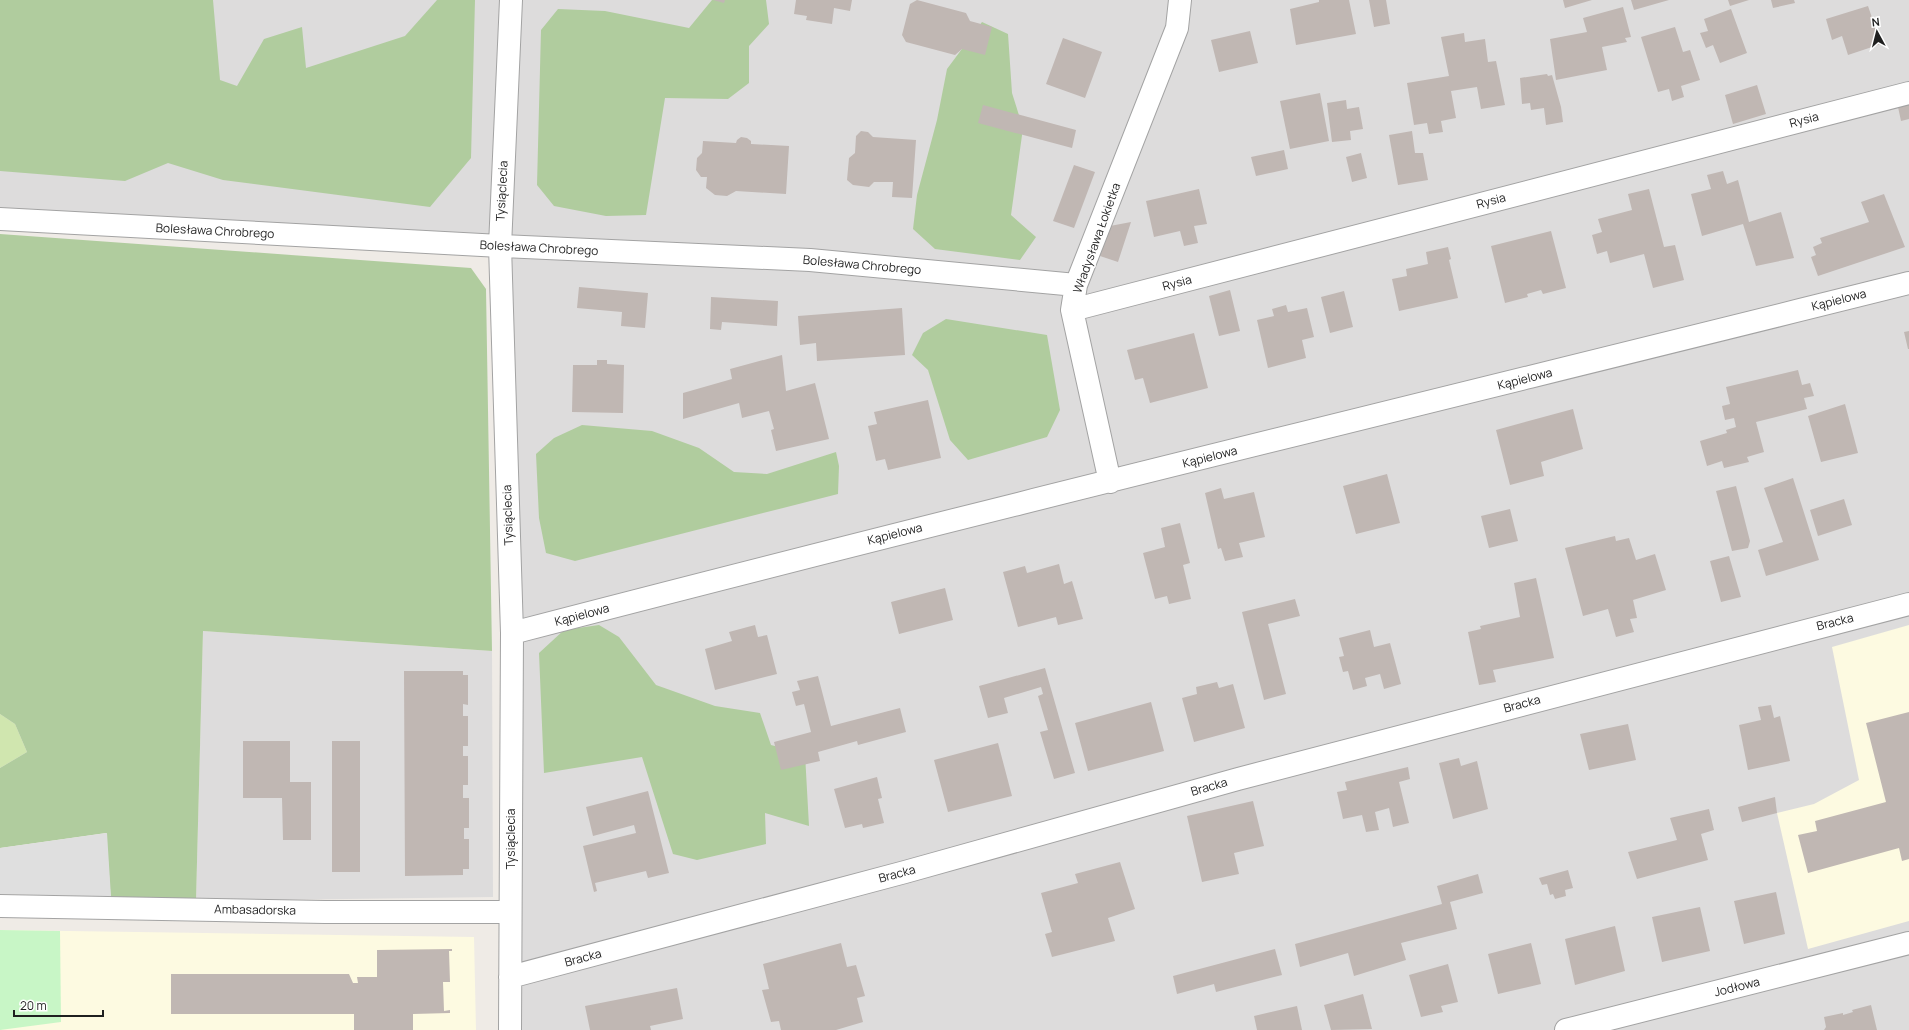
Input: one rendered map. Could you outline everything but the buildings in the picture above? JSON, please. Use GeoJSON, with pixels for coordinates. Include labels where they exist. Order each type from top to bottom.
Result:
{"type":"FeatureCollection","features":[{"type":"Feature","properties":{"kind":"street","name":"Tysiąclecia"},"geometry":{"type":"LineString","coordinates":[[510,1030],[512,633],[500,246],[511,0]]}},
{"type":"Feature","properties":{"kind":"street","name":"Władysława Łokietka"},"geometry":{"type":"LineString","coordinates":[[1110,482],[1072,310],[1076,285],[1177,28],[1180,0]]}},
{"type":"Feature","properties":{"kind":"street","name":"Rysia"},"geometry":{"type":"LineString","coordinates":[[1072,310],[1909,93]]}},
{"type":"Feature","properties":{"kind":"street","name":"Bolesława Chrobrego"},"geometry":{"type":"LineString","coordinates":[[0,219],[500,246],[810,260],[1076,285]]}},
{"type":"Feature","properties":{"kind":"street","name":"Kąpielowa"},"geometry":{"type":"LineString","coordinates":[[512,633],[820,552],[1110,482],[1909,283]]}},
{"type":"Feature","properties":{"kind":"street","name":"Bracka"},"geometry":{"type":"LineString","coordinates":[[510,977],[905,872],[1238,779],[1909,604]]}},
{"type":"Feature","properties":{"kind":"street","name":"Ambasadorska"},"geometry":{"type":"LineString","coordinates":[[0,906],[325,912],[510,912]]}},
{"type":"Feature","properties":{"kind":"street","name":"Jodłowa"},"geometry":{"type":"LineString","coordinates":[[1566,1030],[1909,943]]}},
{"type":"Feature","properties":{"kind":"shaded area"},"geometry":{"type":"Polygon","coordinates":[[[0,0],[1909,0],[1909,1030],[510,1030],[500,247],[0,219],[0,0]]]}},
{"type":"Feature","properties":{"kind":"shaded area"},"geometry":{"type":"Polygon","coordinates":[[[1909,625],[1909,921],[1808,949],[1777,813],[1814,804],[1859,780],[1832,647],[1909,625]]]}},
{"type":"Feature","properties":{"kind":"shaded area"},"geometry":{"type":"Polygon","coordinates":[[[203,631],[492,651],[493,897],[196,901],[203,631]]]}},
{"type":"Feature","properties":{"kind":"shaded area"},"geometry":{"type":"Polygon","coordinates":[[[107,833],[111,897],[0,894],[0,848],[107,833]]]}},
{"type":"Feature","properties":{"kind":"shaded area"},"geometry":{"type":"Polygon","coordinates":[[[0,930],[474,937],[476,1030],[0,1030],[0,930]]]}},
{"type":"Feature","properties":{"kind":"green space"},"geometry":{"type":"Polygon","coordinates":[[[0,0],[213,0],[220,80],[237,86],[264,39],[302,27],[306,68],[405,36],[437,0],[475,0],[471,158],[430,207],[223,180],[168,163],[125,181],[0,171],[0,0]]]}},
{"type":"Feature","properties":{"kind":"green space"},"geometry":{"type":"Polygon","coordinates":[[[712,0],[766,0],[769,24],[749,46],[749,83],[728,99],[665,98],[646,215],[606,216],[554,206],[537,185],[541,30],[558,9],[605,11],[689,28],[712,0]]]}},
{"type":"Feature","properties":{"kind":"green space"},"geometry":{"type":"Polygon","coordinates":[[[982,22],[1008,34],[1012,93],[1023,128],[1011,215],[1036,237],[1020,260],[935,249],[913,229],[917,195],[937,120],[947,69],[982,22]]]}},
{"type":"Feature","properties":{"kind":"green space"},"geometry":{"type":"Polygon","coordinates":[[[0,234],[471,268],[486,289],[492,651],[203,631],[196,901],[111,902],[106,833],[0,848],[0,768],[27,752],[15,724],[0,714],[0,234]]]}},
{"type":"Feature","properties":{"kind":"green space"},"geometry":{"type":"Polygon","coordinates":[[[946,319],[1047,335],[1060,410],[1047,437],[968,460],[950,440],[928,370],[912,355],[923,333],[946,319]]]}},
{"type":"Feature","properties":{"kind":"green space"},"geometry":{"type":"Polygon","coordinates":[[[582,425],[652,431],[699,448],[734,472],[767,474],[836,452],[839,466],[838,494],[575,561],[546,553],[539,518],[536,454],[554,438],[582,425]]]}},
{"type":"Feature","properties":{"kind":"green space"},"geometry":{"type":"Polygon","coordinates":[[[599,625],[619,637],[656,685],[715,706],[760,713],[771,745],[805,754],[809,826],[765,813],[766,844],[697,860],[673,854],[642,757],[544,773],[539,653],[564,630],[599,625]]]}},
{"type":"Feature","properties":{"kind":"green space"},"geometry":{"type":"Polygon","coordinates":[[[0,714],[15,724],[27,752],[0,768],[0,714]]]}},
{"type":"Feature","properties":{"kind":"green space"},"geometry":{"type":"Polygon","coordinates":[[[0,930],[60,931],[61,1022],[0,1030],[0,930]]]}}]}
